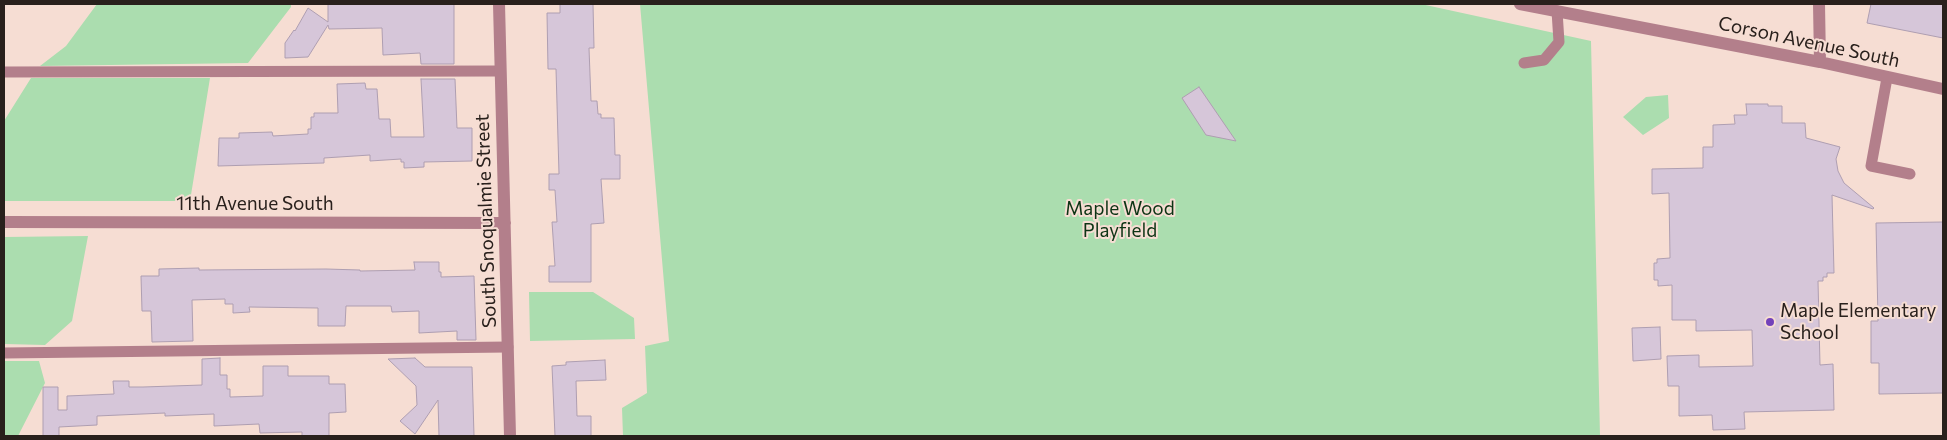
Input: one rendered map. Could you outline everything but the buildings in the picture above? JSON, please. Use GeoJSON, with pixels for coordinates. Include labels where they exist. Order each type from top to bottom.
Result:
{"type":"FeatureCollection","features":[{"type":"Feature","properties":{"kind":"street","name":"South Snoqualmie Street"},"geometry":{"type":"LineString","coordinates":[[499,4],[510,436]]}},
{"type":"Feature","properties":{"kind":"street","name":"Corson Avenue South"},"geometry":{"type":"LineString","coordinates":[[1520,4],[1557,7],[1820,62],[1887,78],[1943,88]]}},
{"type":"Feature","properties":{"kind":"street"},"geometry":{"type":"LineString","coordinates":[[1820,4],[1820,62]]}},
{"type":"Feature","properties":{"kind":"street","name":"11th Avenue South"},"geometry":{"type":"LineString","coordinates":[[4,222],[505,223]]}},
{"type":"Feature","properties":{"kind":"lane"},"geometry":{"type":"LineString","coordinates":[[1524,63],[1544,60],[1559,42],[1557,7]]}},
{"type":"Feature","properties":{"kind":"lane"},"geometry":{"type":"LineString","coordinates":[[4,72],[500,71]]}},
{"type":"Feature","properties":{"kind":"lane"},"geometry":{"type":"LineString","coordinates":[[1887,78],[1871,166],[1910,174]]}},
{"type":"Feature","properties":{"kind":"lane"},"geometry":{"type":"LineString","coordinates":[[4,353],[508,347]]}},
{"type":"Feature","properties":{"kind":"green space"},"geometry":{"type":"Polygon","coordinates":[[[97,4],[291,4],[291,7],[248,63],[40,66],[66,46],[97,4]]]}},
{"type":"Feature","properties":{"kind":"green space","name":"Maple Wood Playfield"},"geometry":{"type":"Polygon","coordinates":[[[640,4],[1421,4],[1591,41],[1600,436],[623,436],[622,408],[647,393],[645,346],[669,341],[640,4]]]}},
{"type":"Feature","properties":{"kind":"green space"},"geometry":{"type":"Polygon","coordinates":[[[31,78],[210,78],[190,201],[4,201],[4,121],[31,78]]]}},
{"type":"Feature","properties":{"kind":"green space"},"geometry":{"type":"Polygon","coordinates":[[[1668,95],[1669,118],[1643,135],[1623,117],[1646,97],[1668,95]]]}},
{"type":"Feature","properties":{"kind":"green space"},"geometry":{"type":"Polygon","coordinates":[[[88,236],[72,321],[45,345],[4,344],[4,237],[88,236]]]}},
{"type":"Feature","properties":{"kind":"green space"},"geometry":{"type":"Polygon","coordinates":[[[529,292],[593,292],[634,318],[635,339],[530,341],[529,292]]]}},
{"type":"Feature","properties":{"kind":"green space"},"geometry":{"type":"Polygon","coordinates":[[[4,361],[39,361],[45,383],[18,436],[4,436],[4,361]]]}},
{"type":"Feature","properties":{"kind":"place","name":"Maple Elementary School"},"geometry":{"type":"Point","coordinates":[1770,322]}}]}
